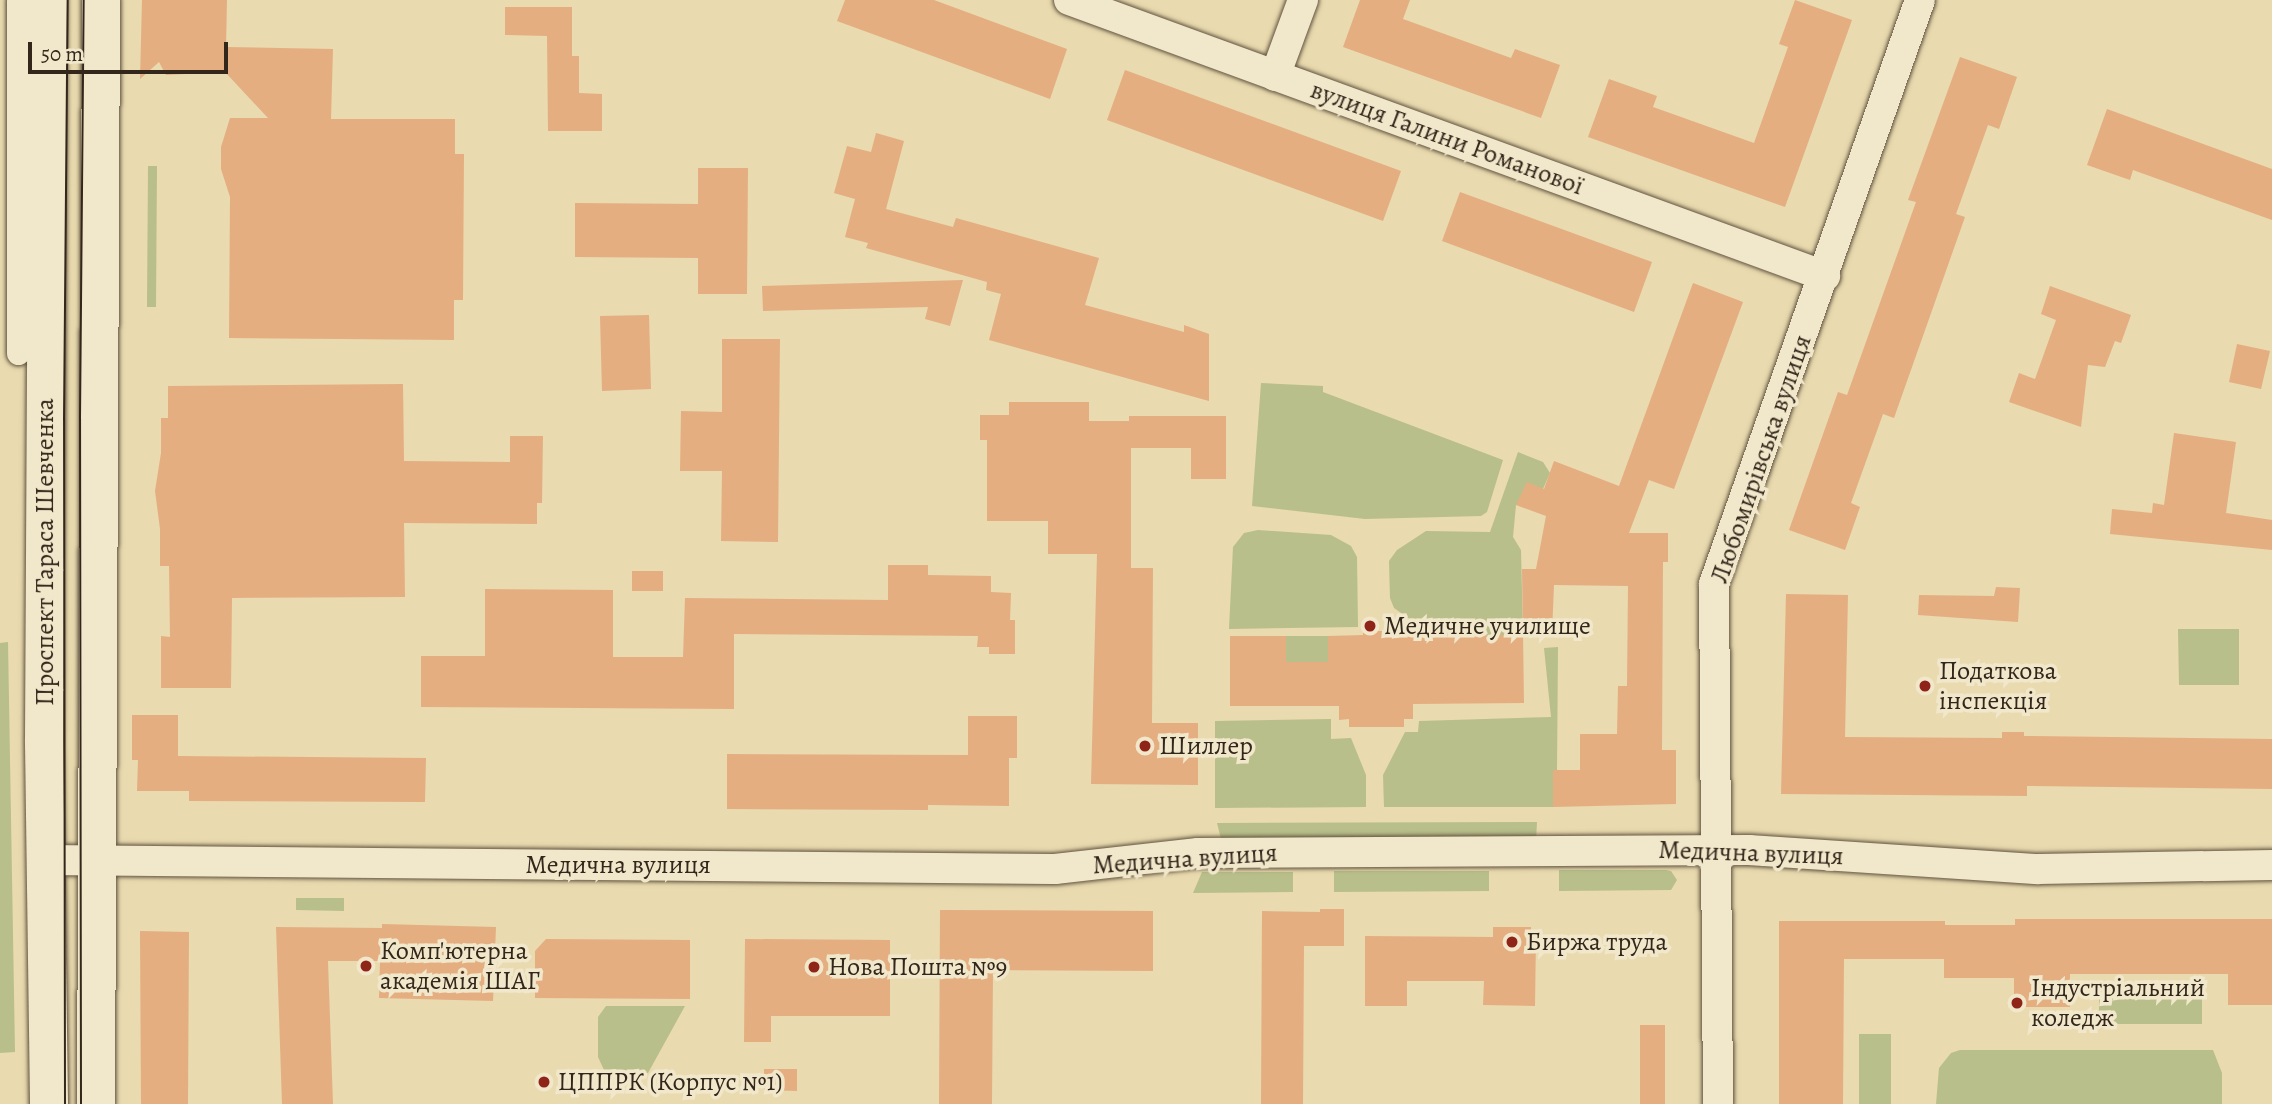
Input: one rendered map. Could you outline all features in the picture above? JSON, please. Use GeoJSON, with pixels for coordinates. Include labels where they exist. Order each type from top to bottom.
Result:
{"type":"FeatureCollection","features":[{"type":"Feature","properties":{"kind":"main road","name":"Проспект Тараса Шевченка"},"geometry":{"type":"LineString","coordinates":[[48,0],[45,860],[49,1104]]}},
{"type":"Feature","properties":{"kind":"main road","name":"Проспект Тараса Шевченка"},"geometry":{"type":"LineString","coordinates":[[96,1104],[101,0]]}},
{"type":"Feature","properties":{"kind":"street"},"geometry":{"type":"LineString","coordinates":[[18,353],[19,0]]}},
{"type":"Feature","properties":{"kind":"street","name":"вулиця Галини Романової"},"geometry":{"type":"LineString","coordinates":[[1069,0],[1825,276]]}},
{"type":"Feature","properties":{"kind":"street"},"geometry":{"type":"LineString","coordinates":[[1275,76],[1303,0]]}},
{"type":"Feature","properties":{"kind":"street","name":"Любомирівська вулиця"},"geometry":{"type":"LineString","coordinates":[[1718,1104],[1714,584],[1825,276],[1920,0]]}},
{"type":"Feature","properties":{"kind":"street","name":"Медична вулиця"},"geometry":{"type":"LineString","coordinates":[[45,860],[1055,869],[1198,853],[1714,850],[2038,869],[2272,865]]}},
{"type":"Feature","properties":{"kind":"green space"},"geometry":{"type":"Polygon","coordinates":[[[148,166],[157,166],[156,307],[147,307],[148,166]]]}},
{"type":"Feature","properties":{"kind":"green space"},"geometry":{"type":"Polygon","coordinates":[[[1261,383],[1323,386],[1323,392],[1503,460],[1487,512],[1481,516],[1365,519],[1252,506],[1261,383]]]}},
{"type":"Feature","properties":{"kind":"green space"},"geometry":{"type":"Polygon","coordinates":[[[1518,452],[1543,462],[1550,473],[1543,489],[1516,505],[1513,537],[1521,550],[1523,634],[1435,638],[1435,620],[1408,618],[1394,608],[1390,598],[1389,561],[1397,550],[1426,531],[1490,532],[1518,452]]]}},
{"type":"Feature","properties":{"kind":"green space"},"geometry":{"type":"Polygon","coordinates":[[[1258,530],[1331,535],[1351,546],[1357,557],[1358,627],[1229,629],[1233,547],[1244,533],[1258,530]]]}},
{"type":"Feature","properties":{"kind":"green space"},"geometry":{"type":"Polygon","coordinates":[[[2178,629],[2239,629],[2239,685],[2179,685],[2178,629]]]}},
{"type":"Feature","properties":{"kind":"green space"},"geometry":{"type":"Polygon","coordinates":[[[1286,636],[1328,636],[1328,662],[1286,662],[1286,636]]]}},
{"type":"Feature","properties":{"kind":"green space"},"geometry":{"type":"Polygon","coordinates":[[[8,642],[15,1052],[0,1053],[0,643],[8,642]]]}},
{"type":"Feature","properties":{"kind":"green space"},"geometry":{"type":"Polygon","coordinates":[[[1558,647],[1557,770],[1553,770],[1553,807],[1384,807],[1383,775],[1405,732],[1418,732],[1419,721],[1551,717],[1544,648],[1558,647]]]}},
{"type":"Feature","properties":{"kind":"green space"},"geometry":{"type":"Polygon","coordinates":[[[1331,719],[1331,739],[1351,738],[1366,775],[1366,807],[1215,808],[1215,721],[1331,719]]]}},
{"type":"Feature","properties":{"kind":"green space"},"geometry":{"type":"Polygon","coordinates":[[[1537,822],[1536,841],[1221,839],[1217,823],[1537,822]]]}},
{"type":"Feature","properties":{"kind":"green space"},"geometry":{"type":"Polygon","coordinates":[[[1559,870],[1666,870],[1671,871],[1677,880],[1671,890],[1559,891],[1559,870]]]}},
{"type":"Feature","properties":{"kind":"green space"},"geometry":{"type":"Polygon","coordinates":[[[1334,871],[1489,871],[1489,891],[1334,892],[1334,871]]]}},
{"type":"Feature","properties":{"kind":"green space"},"geometry":{"type":"Polygon","coordinates":[[[1202,872],[1293,872],[1293,892],[1193,893],[1202,872]]]}},
{"type":"Feature","properties":{"kind":"green space"},"geometry":{"type":"Polygon","coordinates":[[[296,898],[344,898],[344,911],[296,910],[296,898]]]}},
{"type":"Feature","properties":{"kind":"green space"},"geometry":{"type":"Polygon","coordinates":[[[2099,987],[2202,987],[2202,1024],[2099,1024],[2099,987]]]}},
{"type":"Feature","properties":{"kind":"green space"},"geometry":{"type":"Polygon","coordinates":[[[606,1006],[685,1006],[648,1073],[621,1074],[604,1070],[598,1057],[598,1017],[606,1006]]]}},
{"type":"Feature","properties":{"kind":"green space"},"geometry":{"type":"Polygon","coordinates":[[[1859,1034],[1891,1034],[1891,1104],[1859,1104],[1859,1034]]]}},
{"type":"Feature","properties":{"kind":"green space"},"geometry":{"type":"Polygon","coordinates":[[[1960,1050],[2213,1050],[2222,1073],[2222,1104],[1936,1104],[1939,1068],[1951,1053],[1960,1050]]]}},
{"type":"Feature","properties":{"kind":"building"},"geometry":{"type":"Polygon","coordinates":[[[142,0],[227,0],[226,47],[333,49],[331,119],[455,119],[455,154],[464,154],[463,300],[454,300],[454,340],[229,338],[230,197],[221,169],[221,147],[230,118],[268,118],[225,72],[166,75],[159,62],[140,79],[142,0]]]}},
{"type":"Feature","properties":{"kind":"building"},"geometry":{"type":"Polygon","coordinates":[[[845,0],[934,0],[1067,49],[1050,99],[837,21],[845,0]]]}},
{"type":"Feature","properties":{"kind":"building"},"geometry":{"type":"Polygon","coordinates":[[[1360,0],[1410,0],[1403,19],[1511,58],[1515,49],[1560,65],[1541,118],[1343,47],[1360,0]]]}},
{"type":"Feature","properties":{"kind":"building"},"geometry":{"type":"Polygon","coordinates":[[[1795,0],[1852,20],[1785,207],[1588,137],[1609,79],[1657,96],[1653,107],[1754,143],[1788,47],[1779,44],[1795,0]]]}},
{"type":"Feature","properties":{"kind":"building"},"geometry":{"type":"Polygon","coordinates":[[[505,7],[572,7],[572,56],[579,56],[579,93],[602,94],[602,131],[548,131],[547,36],[505,35],[505,7]]]}},
{"type":"Feature","properties":{"kind":"building"},"geometry":{"type":"Polygon","coordinates":[[[1960,57],[2017,77],[1999,129],[1988,125],[1956,214],[1965,217],[1894,418],[1883,414],[1851,503],[1860,507],[1845,550],[1789,530],[1838,392],[1847,395],[1916,202],[1908,200],[1960,57]]]}},
{"type":"Feature","properties":{"kind":"building"},"geometry":{"type":"Polygon","coordinates":[[[1125,70],[1401,171],[1383,221],[1107,120],[1125,70]]]}},
{"type":"Feature","properties":{"kind":"building"},"geometry":{"type":"Polygon","coordinates":[[[2107,109],[2272,169],[2272,220],[2133,170],[2130,180],[2087,165],[2107,109]]]}},
{"type":"Feature","properties":{"kind":"building"},"geometry":{"type":"Polygon","coordinates":[[[876,133],[904,141],[886,209],[953,227],[956,218],[1099,258],[1085,305],[1184,332],[1184,325],[1209,334],[1209,401],[989,340],[1001,294],[986,290],[987,282],[866,248],[868,243],[845,237],[855,199],[834,193],[847,146],[871,152],[876,133]]]}},
{"type":"Feature","properties":{"kind":"building"},"geometry":{"type":"Polygon","coordinates":[[[698,168],[748,168],[747,294],[698,294],[698,258],[575,257],[575,203],[698,204],[698,168]]]}},
{"type":"Feature","properties":{"kind":"building"},"geometry":{"type":"Polygon","coordinates":[[[1460,192],[1652,262],[1634,312],[1442,241],[1460,192]]]}},
{"type":"Feature","properties":{"kind":"building"},"geometry":{"type":"Polygon","coordinates":[[[963,280],[950,326],[925,319],[928,307],[763,311],[762,286],[963,280]]]}},
{"type":"Feature","properties":{"kind":"building"},"geometry":{"type":"Polygon","coordinates":[[[1693,283],[1743,302],[1674,489],[1649,480],[1629,533],[1668,533],[1668,562],[1663,562],[1662,750],[1676,750],[1676,804],[1553,807],[1553,770],[1580,770],[1580,734],[1617,734],[1618,686],[1627,686],[1628,586],[1554,585],[1552,633],[1523,634],[1522,569],[1536,569],[1546,516],[1516,505],[1527,482],[1544,489],[1554,461],[1619,486],[1693,283]]]}},
{"type":"Feature","properties":{"kind":"building"},"geometry":{"type":"Polygon","coordinates":[[[2050,286],[2131,315],[2121,343],[2115,341],[2105,367],[2088,365],[2081,427],[2009,402],[2019,373],[2035,379],[2056,320],[2041,314],[2050,286]]]}},
{"type":"Feature","properties":{"kind":"building"},"geometry":{"type":"Polygon","coordinates":[[[649,315],[651,389],[602,391],[600,316],[649,315]]]}},
{"type":"Feature","properties":{"kind":"building"},"geometry":{"type":"Polygon","coordinates":[[[722,339],[780,339],[778,542],[721,541],[722,471],[680,471],[681,411],[722,412],[722,339]]]}},
{"type":"Feature","properties":{"kind":"building"},"geometry":{"type":"Polygon","coordinates":[[[2237,344],[2270,351],[2261,389],[2229,382],[2237,344]]]}},
{"type":"Feature","properties":{"kind":"building"},"geometry":{"type":"Polygon","coordinates":[[[403,384],[404,461],[510,462],[510,436],[543,436],[542,503],[537,503],[537,524],[404,523],[405,597],[232,598],[231,688],[161,688],[161,636],[170,637],[169,566],[160,566],[160,529],[155,491],[161,453],[161,418],[168,418],[168,386],[403,384]]]}},
{"type":"Feature","properties":{"kind":"building"},"geometry":{"type":"Polygon","coordinates":[[[1009,402],[1089,402],[1089,421],[1129,421],[1129,416],[1226,416],[1226,479],[1191,479],[1191,448],[1131,448],[1131,568],[1153,568],[1152,723],[1198,723],[1198,785],[1091,784],[1097,554],[1048,554],[1048,521],[987,521],[987,440],[980,440],[980,415],[1009,415],[1009,402]]]}},
{"type":"Feature","properties":{"kind":"building"},"geometry":{"type":"Polygon","coordinates":[[[2174,433],[2236,442],[2226,513],[2272,520],[2272,550],[2110,534],[2112,509],[2152,513],[2153,503],[2164,505],[2174,433]]]}},
{"type":"Feature","properties":{"kind":"building"},"geometry":{"type":"Polygon","coordinates":[[[888,565],[928,565],[928,575],[991,576],[991,592],[1011,593],[1010,620],[1015,620],[1015,654],[989,654],[989,647],[977,647],[978,636],[734,634],[734,709],[421,707],[421,656],[485,656],[485,589],[613,590],[613,657],[683,657],[685,598],[888,600],[888,565]]]}},
{"type":"Feature","properties":{"kind":"building"},"geometry":{"type":"Polygon","coordinates":[[[632,571],[663,571],[663,591],[632,591],[632,571]]]}},
{"type":"Feature","properties":{"kind":"building"},"geometry":{"type":"Polygon","coordinates":[[[1996,587],[2020,588],[2018,622],[1918,615],[1919,595],[1994,596],[1996,587]]]}},
{"type":"Feature","properties":{"kind":"building"},"geometry":{"type":"Polygon","coordinates":[[[1786,594],[1848,595],[1845,737],[2002,738],[2002,732],[2024,732],[2024,736],[2272,739],[2272,789],[2027,786],[2027,796],[1781,794],[1786,594]]]}},
{"type":"Feature","properties":{"kind":"building"},"geometry":{"type":"Polygon","coordinates":[[[1363,631],[1391,631],[1391,635],[1423,635],[1423,638],[1523,634],[1524,703],[1413,704],[1413,719],[1404,719],[1404,727],[1349,727],[1349,719],[1339,720],[1339,706],[1230,706],[1230,636],[1286,636],[1286,662],[1328,662],[1328,636],[1363,635],[1363,631]]]}},
{"type":"Feature","properties":{"kind":"building"},"geometry":{"type":"Polygon","coordinates":[[[132,715],[178,715],[178,756],[426,758],[425,802],[189,801],[189,791],[137,791],[138,760],[132,760],[132,715]]]}},
{"type":"Feature","properties":{"kind":"building"},"geometry":{"type":"Polygon","coordinates":[[[968,716],[1017,716],[1017,758],[1009,758],[1009,806],[928,805],[928,810],[727,809],[727,754],[968,755],[968,716]]]}},
{"type":"Feature","properties":{"kind":"building"},"geometry":{"type":"Polygon","coordinates":[[[1320,909],[1344,909],[1344,946],[1304,946],[1303,1104],[1261,1104],[1262,911],[1320,912],[1320,909]]]}},
{"type":"Feature","properties":{"kind":"building"},"geometry":{"type":"Polygon","coordinates":[[[940,910],[1153,911],[1153,971],[993,970],[992,1104],[939,1104],[940,910]]]}},
{"type":"Feature","properties":{"kind":"building"},"geometry":{"type":"Polygon","coordinates":[[[2015,919],[2272,919],[2272,1005],[2228,1005],[2228,974],[2070,974],[2070,1007],[2014,1007],[2014,978],[1944,978],[1944,959],[1844,959],[1843,1104],[1779,1104],[1779,921],[1945,921],[1945,925],[2015,925],[2015,919]]]}},
{"type":"Feature","properties":{"kind":"building"},"geometry":{"type":"Polygon","coordinates":[[[382,924],[496,927],[493,1001],[379,998],[380,961],[328,961],[333,1104],[282,1104],[276,927],[382,928],[382,924]]]}},
{"type":"Feature","properties":{"kind":"building"},"geometry":{"type":"Polygon","coordinates":[[[1493,927],[1531,927],[1531,937],[1536,937],[1535,1006],[1483,1005],[1484,981],[1407,981],[1407,1006],[1365,1006],[1365,936],[1493,937],[1493,927]]]}},
{"type":"Feature","properties":{"kind":"building"},"geometry":{"type":"Polygon","coordinates":[[[140,931],[189,932],[188,1104],[141,1104],[140,931]]]}},
{"type":"Feature","properties":{"kind":"building"},"geometry":{"type":"Polygon","coordinates":[[[546,939],[690,940],[690,999],[535,998],[535,951],[546,939]]]}},
{"type":"Feature","properties":{"kind":"building"},"geometry":{"type":"Polygon","coordinates":[[[745,939],[890,940],[890,1016],[771,1016],[771,1042],[744,1042],[745,939]]]}},
{"type":"Feature","properties":{"kind":"building"},"geometry":{"type":"Polygon","coordinates":[[[1640,1025],[1665,1025],[1665,1104],[1640,1104],[1640,1025]]]}},
{"type":"Feature","properties":{"kind":"building"},"geometry":{"type":"Polygon","coordinates":[[[764,1069],[797,1069],[797,1091],[764,1090],[764,1069]]]}},
{"type":"Feature","properties":{"kind":"tram line"},"geometry":{"type":"LineString","coordinates":[[65,1104],[64,419],[68,0]]}},
{"type":"Feature","properties":{"kind":"tram line"},"geometry":{"type":"LineString","coordinates":[[81,1104],[80,419],[84,0]]}},
{"type":"Feature","properties":{"kind":"place","name":"Медичне училище"},"geometry":{"type":"Point","coordinates":[1370,626]}},
{"type":"Feature","properties":{"kind":"place","name":"Податкова інспекція"},"geometry":{"type":"Point","coordinates":[1925,686]}},
{"type":"Feature","properties":{"kind":"place","name":"Шиллер"},"geometry":{"type":"Point","coordinates":[1145,746]}},
{"type":"Feature","properties":{"kind":"place","name":"Биржа труда"},"geometry":{"type":"Point","coordinates":[1512,942]}},
{"type":"Feature","properties":{"kind":"place","name":"Комп'ютерна академія ШАГ"},"geometry":{"type":"Point","coordinates":[366,966]}},
{"type":"Feature","properties":{"kind":"place","name":"Нова Пошта №9"},"geometry":{"type":"Point","coordinates":[814,967]}},
{"type":"Feature","properties":{"kind":"place","name":"Індустріальний коледж"},"geometry":{"type":"Point","coordinates":[2017,1003]}},
{"type":"Feature","properties":{"kind":"place","name":"ЦППРК (Корпус №1)"},"geometry":{"type":"Point","coordinates":[544,1082]}}]}
